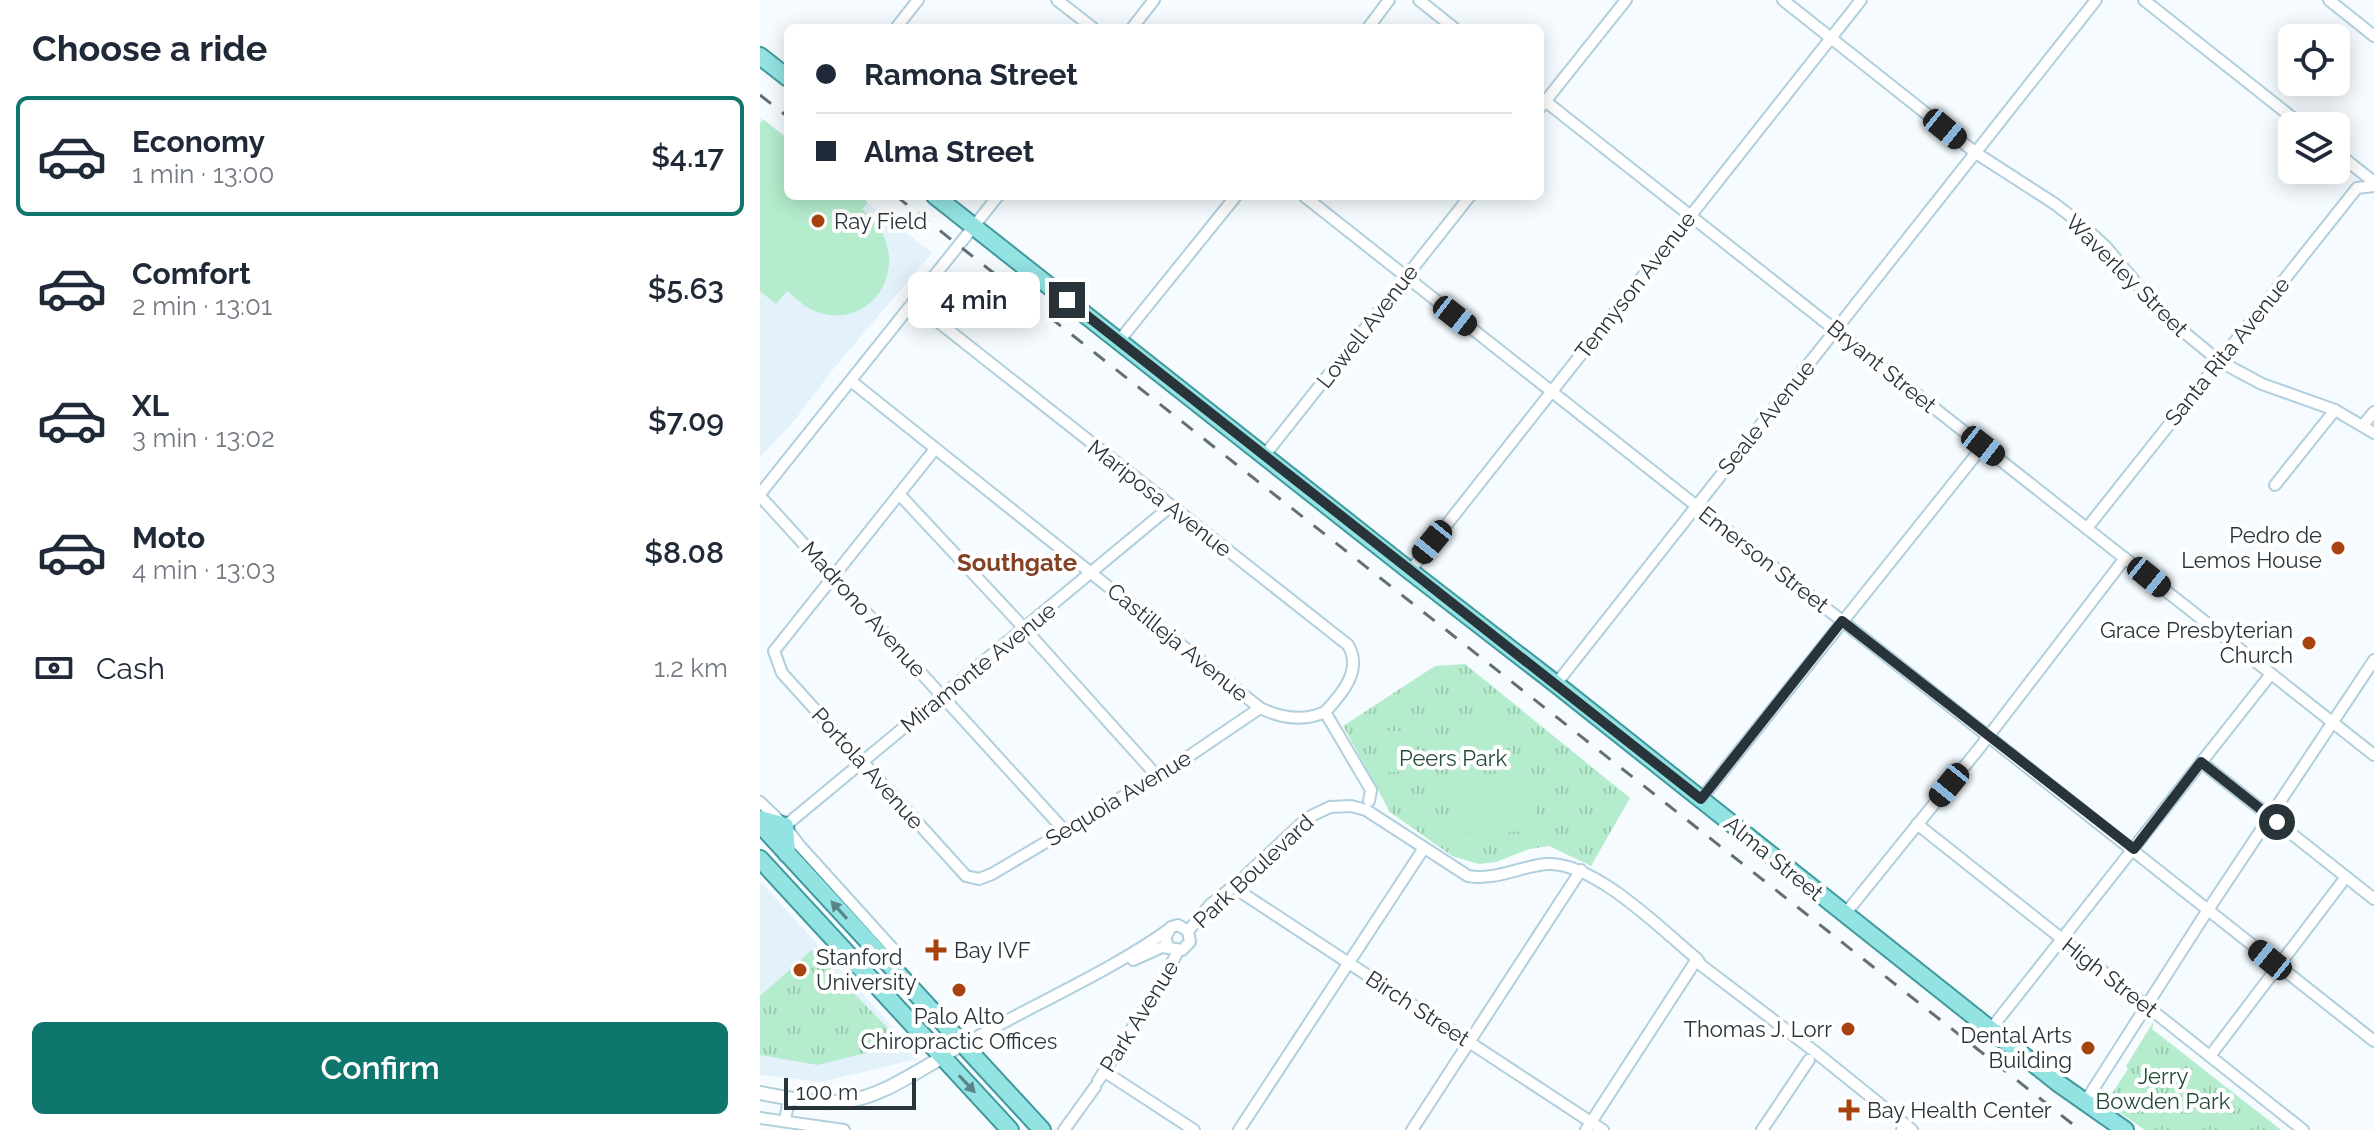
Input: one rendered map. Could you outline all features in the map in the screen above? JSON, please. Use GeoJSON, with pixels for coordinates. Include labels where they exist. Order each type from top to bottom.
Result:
{"type":"FeatureCollection","features":[{"type":"Feature","properties":{"kind":"main road"},"geometry":{"type":"LineString","coordinates":[[760,56],[784,75]]}},
{"type":"Feature","properties":{"kind":"main road","name":"Alma Street"},"geometry":{"type":"LineString","coordinates":[[940,200],[1990,1030],[2118,1126]]}},
{"type":"Feature","properties":{"kind":"main road"},"geometry":{"type":"LineString","coordinates":[[760,822],[785,826],[787,854]]}},
{"type":"Feature","properties":{"kind":"main road"},"geometry":{"type":"LineString","coordinates":[[760,822],[1042,1130]]}},
{"type":"Feature","properties":{"kind":"main road"},"geometry":{"type":"LineString","coordinates":[[760,859],[1010,1130]]}},
{"type":"Feature","properties":{"kind":"street"},"geometry":{"type":"LineString","coordinates":[[899,24],[918,0]]}},
{"type":"Feature","properties":{"kind":"street"},"geometry":{"type":"LineString","coordinates":[[1057,0],[1088,24]]}},
{"type":"Feature","properties":{"kind":"street"},"geometry":{"type":"LineString","coordinates":[[1135,24],[1154,0]]}},
{"type":"Feature","properties":{"kind":"street"},"geometry":{"type":"LineString","coordinates":[[1371,24],[1389,0]]}},
{"type":"Feature","properties":{"kind":"street"},"geometry":{"type":"LineString","coordinates":[[1419,0],[1449,24]]}},
{"type":"Feature","properties":{"kind":"street"},"geometry":{"type":"LineString","coordinates":[[1544,100],[1626,0]]}},
{"type":"Feature","properties":{"kind":"street","name":"Waverley Street"},"geometry":{"type":"LineString","coordinates":[[1783,0],[1976,153],[2082,225],[2106,247],[2162,314],[2219,361],[2262,384],[2335,410],[2374,433]]}},
{"type":"Feature","properties":{"kind":"street","name":"Tennyson Avenue"},"geometry":{"type":"LineString","coordinates":[[1410,571],[1861,0]]}},
{"type":"Feature","properties":{"kind":"street","name":"Seale Avenue"},"geometry":{"type":"LineString","coordinates":[[1556,684],[2096,0]]}},
{"type":"Feature","properties":{"kind":"street"},"geometry":{"type":"LineString","coordinates":[[2144,0],[2285,112]]}},
{"type":"Feature","properties":{"kind":"street"},"geometry":{"type":"LineString","coordinates":[[2329,0],[2374,36]]}},
{"type":"Feature","properties":{"kind":"street","name":"Bryant Street"},"geometry":{"type":"LineString","coordinates":[[1544,104],[1690,215],[2374,755]]}},
{"type":"Feature","properties":{"kind":"street"},"geometry":{"type":"LineString","coordinates":[[2350,164],[2374,184]]}},
{"type":"Feature","properties":{"kind":"street","name":"Santa Rita Avenue"},"geometry":{"type":"LineString","coordinates":[[2087,528],[2357,188],[2374,184]]}},
{"type":"Feature","properties":{"kind":"street"},"geometry":{"type":"LineString","coordinates":[[760,495],[995,200]]}},
{"type":"Feature","properties":{"kind":"street"},"geometry":{"type":"LineString","coordinates":[[1119,341],[1233,200]]}},
{"type":"Feature","properties":{"kind":"street","name":"Emerson Street"},"geometry":{"type":"LineString","coordinates":[[1309,200],[2374,1041]]}},
{"type":"Feature","properties":{"kind":"street","name":"Lowell Avenue"},"geometry":{"type":"LineString","coordinates":[[1264,456],[1467,200]]}},
{"type":"Feature","properties":{"kind":"street","name":"Mariposa Avenue"},"geometry":{"type":"LineString","coordinates":[[913,302],[1348,645],[1353,653],[1354,670],[1325,712]]}},
{"type":"Feature","properties":{"kind":"street","name":"Castilleja Avenue"},"geometry":{"type":"LineString","coordinates":[[851,381],[1260,708],[1283,717],[1300,718],[1325,712]]}},
{"type":"Feature","properties":{"kind":"street"},"geometry":{"type":"LineString","coordinates":[[2275,485],[2335,410]]}},
{"type":"Feature","properties":{"kind":"street"},"geometry":{"type":"LineString","coordinates":[[2363,425],[2374,412]]}},
{"type":"Feature","properties":{"kind":"street"},"geometry":{"type":"LineString","coordinates":[[1701,799],[1983,446]]}},
{"type":"Feature","properties":{"kind":"street"},"geometry":{"type":"LineString","coordinates":[[834,575],[935,449]]}},
{"type":"Feature","properties":{"kind":"street"},"geometry":{"type":"LineString","coordinates":[[899,494],[1157,776]]}},
{"type":"Feature","properties":{"kind":"street","name":"Madrono Avenue"},"geometry":{"type":"LineString","coordinates":[[760,495],[1064,830]]}},
{"type":"Feature","properties":{"kind":"street","name":"Miramonte Avenue"},"geometry":{"type":"LineString","coordinates":[[785,826],[1094,573],[1171,506]]}},
{"type":"Feature","properties":{"kind":"street"},"geometry":{"type":"LineString","coordinates":[[1845,914],[2125,558]]}},
{"type":"Feature","properties":{"kind":"street","name":"Portola Avenue"},"geometry":{"type":"LineString","coordinates":[[834,575],[774,651],[782,673],[966,876],[972,878]]}},
{"type":"Feature","properties":{"kind":"street"},"geometry":{"type":"LineString","coordinates":[[2085,1102],[2374,660]]}},
{"type":"Feature","properties":{"kind":"street"},"geometry":{"type":"LineString","coordinates":[[1990,1030],[2271,674]]}},
{"type":"Feature","properties":{"kind":"street","name":"Sequoia Avenue"},"geometry":{"type":"LineString","coordinates":[[972,878],[992,874],[1220,737],[1260,708]]}},
{"type":"Feature","properties":{"kind":"street"},"geometry":{"type":"LineString","coordinates":[[1325,712],[1371,790],[1369,801]]}},
{"type":"Feature","properties":{"kind":"street"},"geometry":{"type":"LineString","coordinates":[[2201,762],[2374,899]]}},
{"type":"Feature","properties":{"kind":"street"},"geometry":{"type":"LineString","coordinates":[[760,802],[785,826],[894,950],[891,968]]}},
{"type":"Feature","properties":{"kind":"street","name":"Park Boulevard"},"geometry":{"type":"LineString","coordinates":[[1188,931],[1210,905],[1311,815],[1335,806],[1366,810],[1464,874],[1478,878],[1546,864],[1581,870],[1596,877],[1715,977],[1757,1009],[1762,1008],[1907,1129]]}},
{"type":"Feature","properties":{"kind":"street","name":"High Street"},"geometry":{"type":"LineString","coordinates":[[1917,824],[2303,1130]]}},
{"type":"Feature","properties":{"kind":"street"},"geometry":{"type":"LineString","coordinates":[[1239,1130],[1424,848]]}},
{"type":"Feature","properties":{"kind":"street"},"geometry":{"type":"LineString","coordinates":[[1412,1130],[1581,870]]}},
{"type":"Feature","properties":{"kind":"street"},"geometry":{"type":"LineString","coordinates":[[2210,1056],[2346,877]]}},
{"type":"Feature","properties":{"kind":"street","name":"Birch Street"},"geometry":{"type":"LineString","coordinates":[[1233,887],[1470,1043],[1588,1126],[1603,1130]]}},
{"type":"Feature","properties":{"kind":"street","name":"Park Boulevard"},"geometry":{"type":"LineString","coordinates":[[943,1057],[1112,967],[1168,930],[1178,925],[1188,931],[1188,945],[1112,967]]}},
{"type":"Feature","properties":{"kind":"street","name":"Park Boulevard"},"geometry":{"type":"LineString","coordinates":[[1168,930],[1165,938],[1173,948]]}},
{"type":"Feature","properties":{"kind":"street","name":"Park Avenue"},"geometry":{"type":"LineString","coordinates":[[1064,1130],[1162,982],[1173,948]]}},
{"type":"Feature","properties":{"kind":"street"},"geometry":{"type":"LineString","coordinates":[[1588,1126],[1697,959]]}},
{"type":"Feature","properties":{"kind":"street"},"geometry":{"type":"LineString","coordinates":[[760,1093],[820,1102],[859,1099],[943,1057]]}},
{"type":"Feature","properties":{"kind":"street"},"geometry":{"type":"LineString","coordinates":[[1762,1130],[1809,1060]]}},
{"type":"Feature","properties":{"kind":"street"},"geometry":{"type":"LineString","coordinates":[[1099,1080],[1194,1130]]}},
{"type":"Feature","properties":{"kind":"street"},"geometry":{"type":"LineString","coordinates":[[785,1121],[789,1098]]}},
{"type":"Feature","properties":{"kind":"street"},"geometry":{"type":"LineString","coordinates":[[760,1118],[844,1130]]}},
{"type":"Feature","properties":{"kind":"shaded area"},"geometry":{"type":"Polygon","coordinates":[[[760,117],[784,136],[784,200],[864,200],[932,253],[834,368],[794,421],[760,457],[760,117]]]}},
{"type":"Feature","properties":{"kind":"shaded area","name":"Stanford University"},"geometry":{"type":"Polygon","coordinates":[[[760,881],[921,1058],[821,1082],[760,1075],[760,881]]]}},
{"type":"Feature","properties":{"kind":"green space","name":"Ray Field"},"geometry":{"type":"Polygon","coordinates":[[[764,120],[784,136],[784,200],[868,202],[862,209],[880,229],[888,249],[888,270],[882,288],[870,303],[854,312],[834,315],[812,310],[787,291],[776,304],[760,291],[760,123],[764,120]]]}},
{"type":"Feature","properties":{"kind":"green space","name":"Peers Park"},"geometry":{"type":"Polygon","coordinates":[[[1465,664],[1630,798],[1591,866],[1549,846],[1479,864],[1452,856],[1390,812],[1343,726],[1435,666],[1465,664]]]}},
{"type":"Feature","properties":{"kind":"green space"},"geometry":{"type":"Polygon","coordinates":[[[1454,722],[1498,723],[1497,771],[1453,770],[1454,722]]]}},
{"type":"Feature","properties":{"kind":"green space"},"geometry":{"type":"Polygon","coordinates":[[[1379,731],[1402,731],[1401,772],[1379,772],[1379,731]]]}},
{"type":"Feature","properties":{"kind":"green space"},"geometry":{"type":"Polygon","coordinates":[[[1533,779],[1535,831],[1456,834],[1454,781],[1533,779]]]}},
{"type":"Feature","properties":{"kind":"green space"},"geometry":{"type":"Polygon","coordinates":[[[812,950],[903,1044],[817,1065],[760,1055],[760,996],[812,950]]]}},
{"type":"Feature","properties":{"kind":"green space","name":"Jerry Bowden Park"},"geometry":{"type":"Polygon","coordinates":[[[2154,1021],[2152,1029],[2281,1130],[2145,1130],[2106,1103],[2154,1021]]]}},
{"type":"Feature","properties":{"kind":"railway"},"geometry":{"type":"LineString","coordinates":[[760,95],[784,114]]}},
{"type":"Feature","properties":{"kind":"railway"},"geometry":{"type":"LineString","coordinates":[[901,200],[2080,1130]]}},
{"type":"Feature","properties":{"kind":"place","name":"Ray Field"},"geometry":{"type":"Point","coordinates":[818,221]}},
{"type":"Feature","properties":{"kind":"place","name":"Pedro de Lemos House"},"geometry":{"type":"Point","coordinates":[2338,548]}},
{"type":"Feature","properties":{"kind":"place","name":"Grace Presbyterian Church"},"geometry":{"type":"Point","coordinates":[2309,643]}},
{"type":"Feature","properties":{"kind":"place","name":"Bay IVF"},"geometry":{"type":"Point","coordinates":[936,950]}},
{"type":"Feature","properties":{"kind":"place","name":"Stanford University"},"geometry":{"type":"Point","coordinates":[800,970]}},
{"type":"Feature","properties":{"kind":"place","name":"Palo Alto Chiropractic Offices"},"geometry":{"type":"Point","coordinates":[959,990]}},
{"type":"Feature","properties":{"kind":"place","name":"Thomas J. Lorr"},"geometry":{"type":"Point","coordinates":[1848,1029]}},
{"type":"Feature","properties":{"kind":"place","name":"Dental Arts Building"},"geometry":{"type":"Point","coordinates":[2088,1048]}},
{"type":"Feature","properties":{"kind":"place","name":"Bay Health Center"},"geometry":{"type":"Point","coordinates":[1849,1110]}},
{"type":"Feature","properties":{"kind":"district","name":"Southgate"},"geometry":{"type":"Point","coordinates":[1017,563]}},
{"type":"Feature","properties":{"kind":"route"},"geometry":{"type":"LineString","coordinates":[[1067,300],[1701,799],[1842,621],[2134,849],[2201,762],[2277,822]]}}]}
